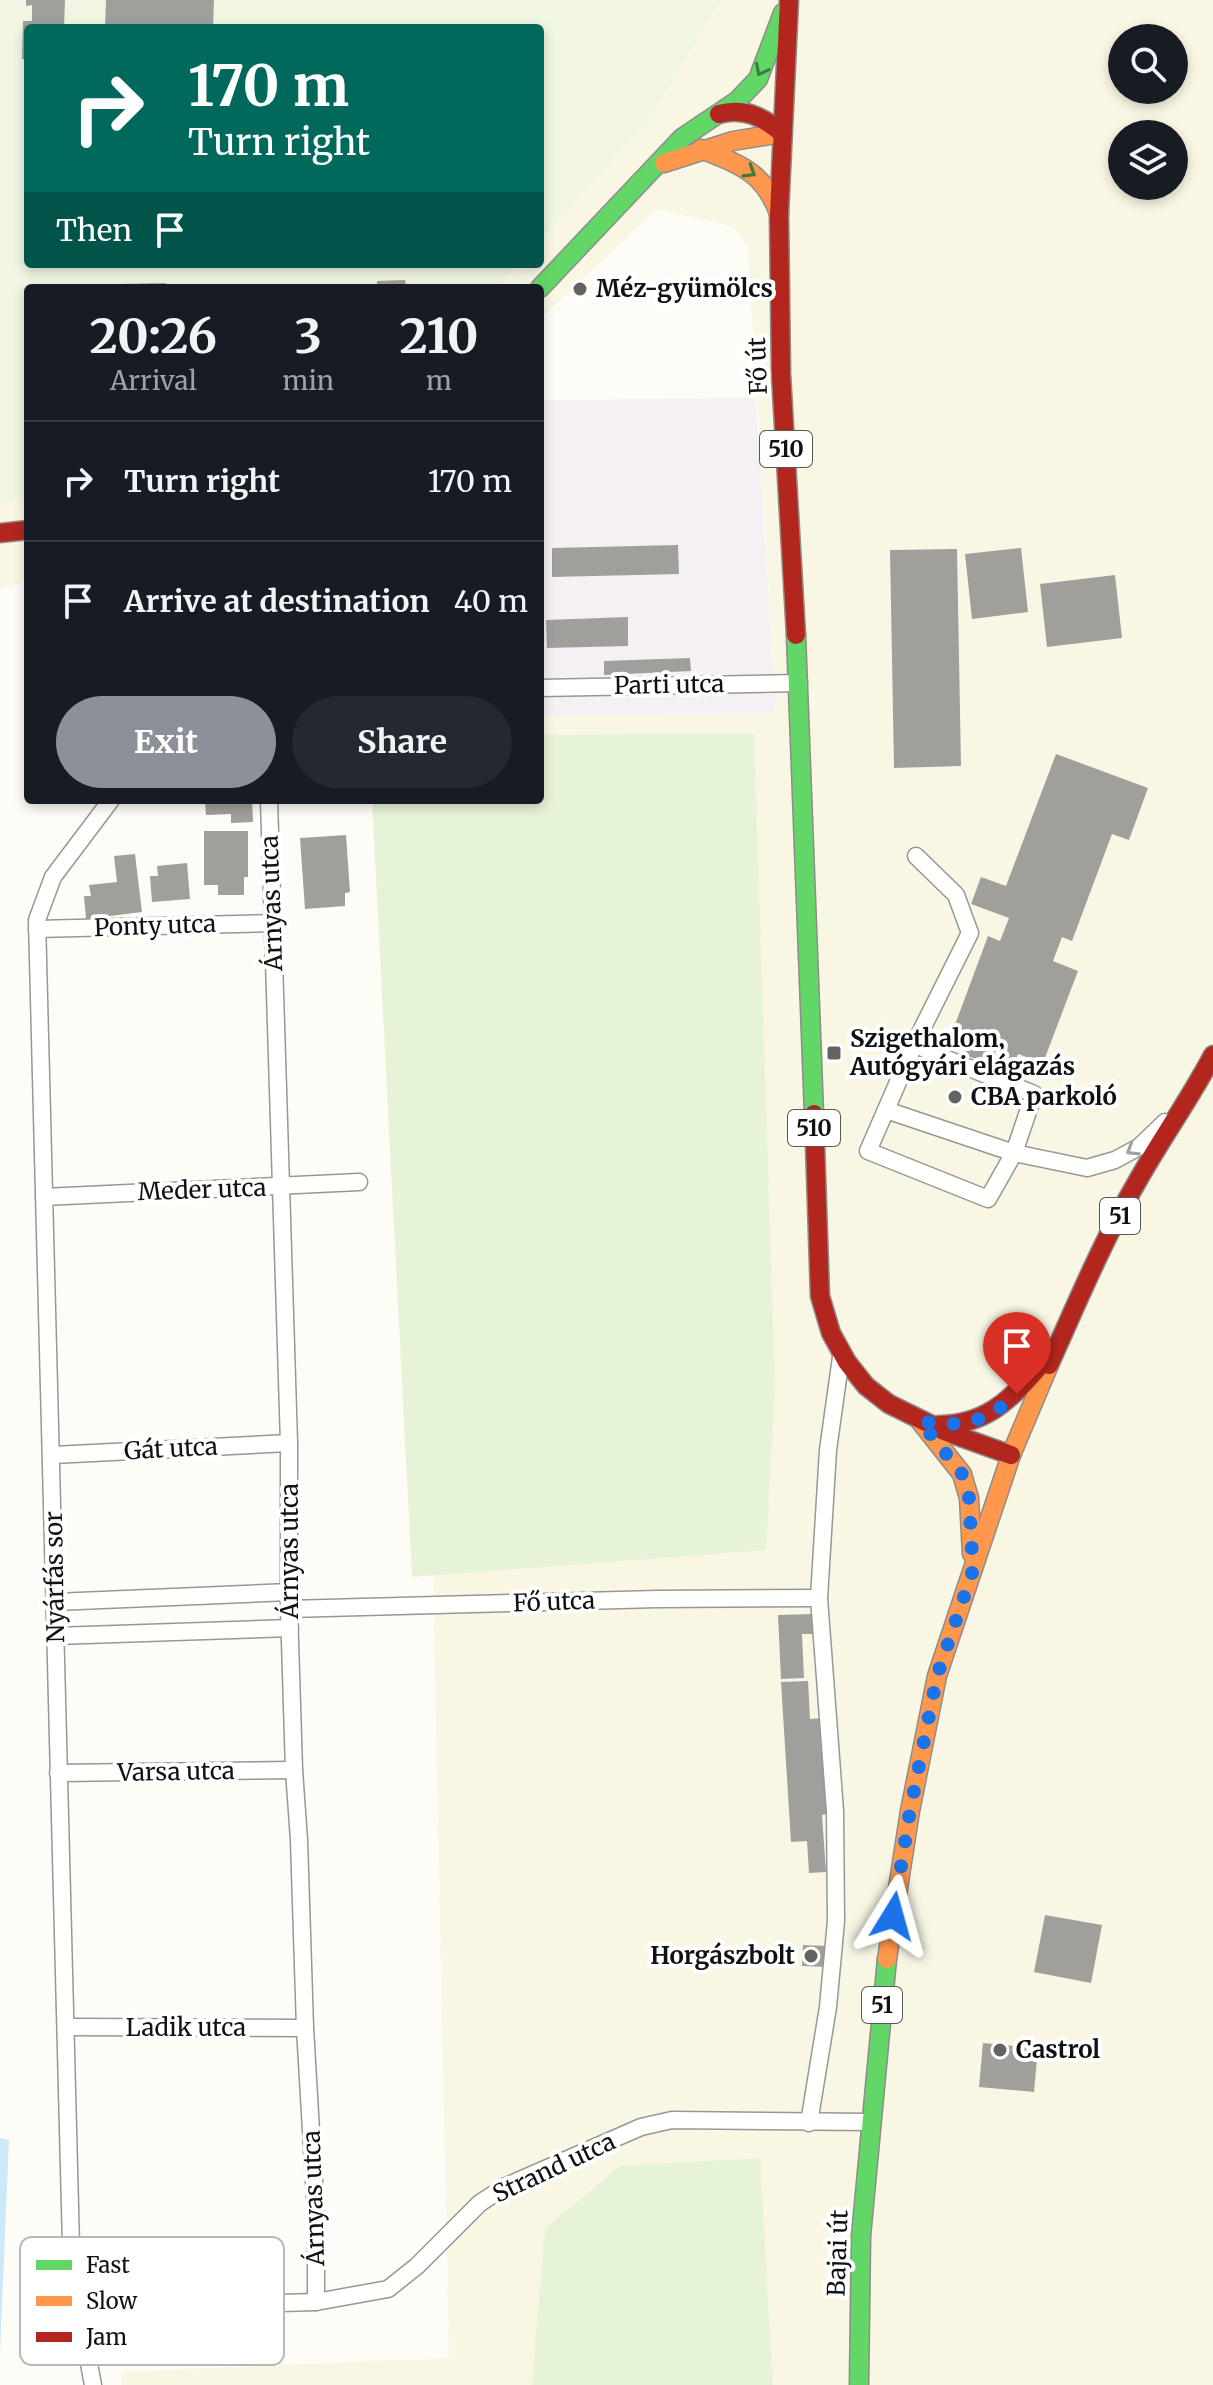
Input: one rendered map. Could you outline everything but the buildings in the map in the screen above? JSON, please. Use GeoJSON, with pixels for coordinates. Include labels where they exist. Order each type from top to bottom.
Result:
{"type":"FeatureCollection","features":[{"type":"Feature","properties":{"kind":"main road"},"geometry":{"type":"LineString","coordinates":[[544,284],[682,138],[737,101],[758,79],[788,0]]}},
{"type":"Feature","properties":{"kind":"main road","name":"Fő út"},"geometry":{"type":"LineString","coordinates":[[788,0],[779,214],[781,374],[799,683]]}},
{"type":"Feature","properties":{"kind":"main road"},"geometry":{"type":"LineString","coordinates":[[707,119],[725,111],[742,111],[765,118],[782,133]]}},
{"type":"Feature","properties":{"kind":"main road"},"geometry":{"type":"LineString","coordinates":[[659,165],[701,149],[782,133]]}},
{"type":"Feature","properties":{"kind":"main road"},"geometry":{"type":"LineString","coordinates":[[701,149],[759,177],[773,193],[779,214]]}},
{"type":"Feature","properties":{"kind":"main road"},"geometry":{"type":"LineString","coordinates":[[0,533],[24,530]]}},
{"type":"Feature","properties":{"kind":"main road","name":"510"},"geometry":{"type":"LineString","coordinates":[[799,683],[820,1296],[827,1328],[841,1357],[872,1392],[891,1407],[1011,1455]]}},
{"type":"Feature","properties":{"kind":"main road","name":"51"},"geometry":{"type":"LineString","coordinates":[[871,2122],[885,1973],[910,1811],[937,1676],[1011,1455],[1092,1269],[1137,1181],[1190,1098],[1213,1055]]}},
{"type":"Feature","properties":{"kind":"main road"},"geometry":{"type":"LineString","coordinates":[[920,1421],[960,1425],[984,1418],[1017,1394],[1061,1340]]}},
{"type":"Feature","properties":{"kind":"main road"},"geometry":{"type":"LineString","coordinates":[[920,1421],[962,1474],[969,1498],[973,1570]]}},
{"type":"Feature","properties":{"kind":"main road","name":"Bajai út"},"geometry":{"type":"LineString","coordinates":[[859,2385],[861,2236],[871,2122]]}},
{"type":"Feature","properties":{"kind":"street","name":"Parti utca"},"geometry":{"type":"LineString","coordinates":[[544,688],[799,683]]}},
{"type":"Feature","properties":{"kind":"street","name":"Nyárfás sor"},"geometry":{"type":"LineString","coordinates":[[71,2237],[37,920],[53,877],[73,855],[108,804]]}},
{"type":"Feature","properties":{"kind":"street","name":"Árnyas utca"},"geometry":{"type":"LineString","coordinates":[[269,804],[289,1443],[289,1601],[294,1770],[316,2216],[316,2302]]}},
{"type":"Feature","properties":{"kind":"street"},"geometry":{"type":"LineString","coordinates":[[915,1043],[932,1053],[1034,1094],[1014,1153],[988,1199],[868,1151],[915,1043],[970,933],[956,895],[916,856]]}},
{"type":"Feature","properties":{"kind":"street","name":"Ponty utca"},"geometry":{"type":"LineString","coordinates":[[37,929],[273,923]]}},
{"type":"Feature","properties":{"kind":"street"},"geometry":{"type":"LineString","coordinates":[[886,1110],[1014,1153],[1087,1168],[1115,1160],[1139,1147],[1190,1098]]}},
{"type":"Feature","properties":{"kind":"street","name":"Meder utca"},"geometry":{"type":"LineString","coordinates":[[44,1197],[359,1182]]}},
{"type":"Feature","properties":{"kind":"street"},"geometry":{"type":"LineString","coordinates":[[809,2123],[828,2007],[836,1921],[835,1811],[819,1598],[828,1450],[841,1357]]}},
{"type":"Feature","properties":{"kind":"street","name":"Gát utca"},"geometry":{"type":"LineString","coordinates":[[53,1455],[289,1443]]}},
{"type":"Feature","properties":{"kind":"street","name":"Fő utca"},"geometry":{"type":"LineString","coordinates":[[55,1602],[819,1598]]}},
{"type":"Feature","properties":{"kind":"street"},"geometry":{"type":"LineString","coordinates":[[56,1636],[290,1628]]}},
{"type":"Feature","properties":{"kind":"street","name":"Varsa utca"},"geometry":{"type":"LineString","coordinates":[[58,1773],[294,1770]]}},
{"type":"Feature","properties":{"kind":"street","name":"Ladik utca"},"geometry":{"type":"LineString","coordinates":[[67,2027],[305,2028]]}},
{"type":"Feature","properties":{"kind":"street","name":"Strand utca"},"geometry":{"type":"LineString","coordinates":[[284,2303],[316,2302],[388,2289],[417,2266],[480,2203],[506,2186],[641,2127],[672,2120],[871,2122]]}},
{"type":"Feature","properties":{"kind":"street","name":"Nyárfás sor"},"geometry":{"type":"LineString","coordinates":[[89,2365],[93,2385]]}},
{"type":"Feature","properties":{"kind":"shaded area"},"geometry":{"type":"Polygon","coordinates":[[[721,0],[1213,0],[1213,2385],[122,2385],[122,2372],[449,2358],[417,804],[544,804],[544,716],[776,714],[748,247],[734,227],[657,209],[544,315],[544,284],[500,284],[514,268],[544,268],[544,236],[648,121],[721,0]]]}},
{"type":"Feature","properties":{"kind":"shaded area"},"geometry":{"type":"Polygon","coordinates":[[[756,398],[776,714],[544,716],[544,400],[756,398]]]}},
{"type":"Feature","properties":{"kind":"shaded area"},"geometry":{"type":"Polygon","coordinates":[[[24,497],[24,582],[0,589],[0,503],[24,497]]]}},
{"type":"Feature","properties":{"kind":"green space"},"geometry":{"type":"Polygon","coordinates":[[[0,0],[721,0],[648,121],[544,236],[544,24],[24,24],[24,268],[514,268],[500,284],[24,284],[24,497],[0,503],[0,0]]]}},
{"type":"Feature","properties":{"kind":"green space"},"geometry":{"type":"Polygon","coordinates":[[[754,733],[775,1387],[766,1550],[412,1577],[372,804],[544,804],[544,735],[754,733]]]}},
{"type":"Feature","properties":{"kind":"green space"},"geometry":{"type":"Polygon","coordinates":[[[760,2158],[773,2385],[532,2385],[545,2228],[620,2166],[760,2158]]]}},
{"type":"Feature","properties":{"kind":"water"},"geometry":{"type":"Polygon","coordinates":[[[0,2138],[9,2140],[0,2353],[0,2138]]]}},
{"type":"Feature","properties":{"kind":"traffic: fast"},"geometry":{"type":"LineString","coordinates":[[544,284],[682,138],[737,101],[758,79],[783,13]]}},
{"type":"Feature","properties":{"kind":"traffic: fast"},"geometry":{"type":"LineString","coordinates":[[796,635],[814,1114]]}},
{"type":"Feature","properties":{"kind":"traffic: fast"},"geometry":{"type":"LineString","coordinates":[[859,2385],[861,2236],[887,1959]]}},
{"type":"Feature","properties":{"kind":"traffic: slow"},"geometry":{"type":"LineString","coordinates":[[664,163],[733,141],[782,133]]}},
{"type":"Feature","properties":{"kind":"traffic: slow"},"geometry":{"type":"LineString","coordinates":[[701,149],[749,171],[766,188],[779,213]]}},
{"type":"Feature","properties":{"kind":"traffic: slow"},"geometry":{"type":"LineString","coordinates":[[887,1959],[910,1811],[937,1676],[1011,1455],[1049,1365]]}},
{"type":"Feature","properties":{"kind":"traffic: slow"},"geometry":{"type":"LineString","coordinates":[[920,1421],[962,1474],[969,1498],[972,1554]]}},
{"type":"Feature","properties":{"kind":"traffic: jam"},"geometry":{"type":"LineString","coordinates":[[789,0],[779,214],[781,374],[796,635]]}},
{"type":"Feature","properties":{"kind":"traffic: jam"},"geometry":{"type":"LineString","coordinates":[[719,114],[737,112],[753,115],[782,133]]}},
{"type":"Feature","properties":{"kind":"traffic: jam"},"geometry":{"type":"LineString","coordinates":[[0,533],[24,530]]}},
{"type":"Feature","properties":{"kind":"traffic: jam"},"geometry":{"type":"LineString","coordinates":[[1049,1365],[1125,1204],[1213,1055]]}},
{"type":"Feature","properties":{"kind":"traffic: jam"},"geometry":{"type":"LineString","coordinates":[[814,1114],[820,1296],[831,1333],[847,1362],[866,1386],[889,1404],[944,1431],[1011,1455]]}},
{"type":"Feature","properties":{"kind":"traffic: jam"},"geometry":{"type":"LineString","coordinates":[[939,1425],[983,1416],[1006,1401],[1038,1368]]}},
{"type":"Feature","properties":{"kind":"place","name":"Méz-gyümölcs"},"geometry":{"type":"Point","coordinates":[580,289]}},
{"type":"Feature","properties":{"kind":"place","name":"Szigethalom, Autógyári elágazás"},"geometry":{"type":"Point","coordinates":[834,1053]}},
{"type":"Feature","properties":{"kind":"place","name":"CBA parkoló"},"geometry":{"type":"Point","coordinates":[955,1097]}},
{"type":"Feature","properties":{"kind":"place","name":"Horgászbolt"},"geometry":{"type":"Point","coordinates":[811,1956]}},
{"type":"Feature","properties":{"kind":"place","name":"Castrol"},"geometry":{"type":"Point","coordinates":[1000,2050]}},
{"type":"Feature","properties":{"kind":"route"},"geometry":{"type":"LineString","coordinates":[[893,1916],[937,1676],[973,1570],[969,1498],[962,1474],[920,1421],[960,1425],[984,1418],[1017,1394]]}}]}
